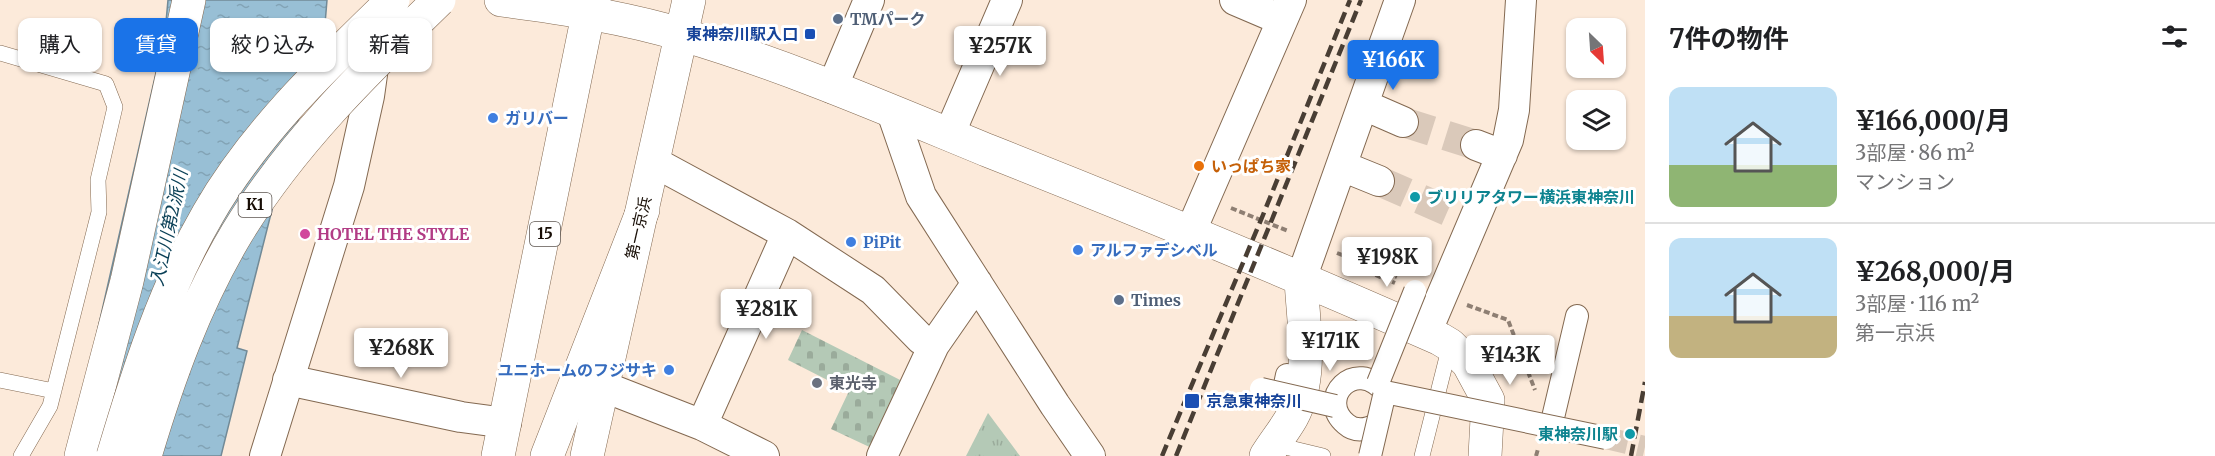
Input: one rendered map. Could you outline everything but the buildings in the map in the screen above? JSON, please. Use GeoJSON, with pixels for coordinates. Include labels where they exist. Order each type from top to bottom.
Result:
{"type":"FeatureCollection","features":[{"type":"Feature","properties":{"kind":"main road","name":"K1"},"geometry":{"type":"LineString","coordinates":[[113,456],[147,346],[164,300],[209,212],[236,171],[289,106],[393,0]]}},
{"type":"Feature","properties":{"kind":"main road","name":"K1"},"geometry":{"type":"LineString","coordinates":[[145,456],[166,388],[193,318],[211,279],[242,225],[297,148],[332,107],[439,0]]}},
{"type":"Feature","properties":{"kind":"main road"},"geometry":{"type":"LineString","coordinates":[[501,0],[592,4],[832,88],[1302,279],[1438,339],[1468,363],[1488,400],[1485,456]]}},
{"type":"Feature","properties":{"kind":"main road","name":"第一京浜"},"geometry":{"type":"LineString","coordinates":[[587,456],[689,0]]}},
{"type":"Feature","properties":{"kind":"main road","name":"15"},"geometry":{"type":"LineString","coordinates":[[498,456],[592,4]]}},
{"type":"Feature","properties":{"kind":"main road"},"geometry":{"type":"LineString","coordinates":[[81,456],[127,281],[187,13]]}},
{"type":"Feature","properties":{"kind":"main road"},"geometry":{"type":"LineString","coordinates":[[547,456],[642,210]]}},
{"type":"Feature","properties":{"kind":"main road"},"geometry":{"type":"LineString","coordinates":[[1270,450],[1293,416],[1302,386],[1305,363],[1302,279]]}},
{"type":"Feature","properties":{"kind":"street"},"geometry":{"type":"LineString","coordinates":[[265,456],[349,186],[369,96],[383,0]]}},
{"type":"Feature","properties":{"kind":"street"},"geometry":{"type":"LineString","coordinates":[[832,88],[869,0]]}},
{"type":"Feature","properties":{"kind":"street"},"geometry":{"type":"LineString","coordinates":[[949,135],[1007,0]]}},
{"type":"Feature","properties":{"kind":"street"},"geometry":{"type":"LineString","coordinates":[[1190,233],[1287,10],[1235,0]]}},
{"type":"Feature","properties":{"kind":"street"},"geometry":{"type":"LineString","coordinates":[[1302,279],[1400,0]]}},
{"type":"Feature","properties":{"kind":"street"},"geometry":{"type":"LineString","coordinates":[[1438,339],[1463,217],[1489,150],[1508,140],[1514,110],[1521,0]]}},
{"type":"Feature","properties":{"kind":"street"},"geometry":{"type":"LineString","coordinates":[[1364,105],[1403,122]]}},
{"type":"Feature","properties":{"kind":"street"},"geometry":{"type":"LineString","coordinates":[[892,112],[921,196],[1090,456]]}},
{"type":"Feature","properties":{"kind":"street"},"geometry":{"type":"LineString","coordinates":[[654,162],[788,234],[873,290],[921,339],[934,345]]}},
{"type":"Feature","properties":{"kind":"street"},"geometry":{"type":"LineString","coordinates":[[1342,166],[1379,181]]}},
{"type":"Feature","properties":{"kind":"street"},"geometry":{"type":"LineString","coordinates":[[702,425],[788,234]]}},
{"type":"Feature","properties":{"kind":"street"},"geometry":{"type":"LineString","coordinates":[[882,456],[934,345],[976,283]]}},
{"type":"Feature","properties":{"kind":"street"},"geometry":{"type":"LineString","coordinates":[[1370,456],[1381,388],[1411,286]]}},
{"type":"Feature","properties":{"kind":"street"},"geometry":{"type":"LineString","coordinates":[[1551,426],[1577,316]]}},
{"type":"Feature","properties":{"kind":"street"},"geometry":{"type":"LineString","coordinates":[[1376,425],[1368,429],[1350,427],[1340,419],[1335,406],[1336,396],[1343,385],[1354,378],[1367,378],[1381,388],[1605,438]]}},
{"type":"Feature","properties":{"kind":"street"},"geometry":{"type":"LineString","coordinates":[[288,380],[461,417],[506,423]]}},
{"type":"Feature","properties":{"kind":"street"},"geometry":{"type":"LineString","coordinates":[[1261,389],[1285,385],[1335,406]]}},
{"type":"Feature","properties":{"kind":"street"},"geometry":{"type":"LineString","coordinates":[[602,386],[702,425],[764,456]]}},
{"type":"Feature","properties":{"kind":"lane"},"geometry":{"type":"LineString","coordinates":[[0,53],[106,84],[115,107],[98,180],[99,212],[50,406],[21,456]]}},
{"type":"Feature","properties":{"kind":"lane"},"geometry":{"type":"LineString","coordinates":[[1422,456],[1438,339]]}},
{"type":"Feature","properties":{"kind":"lane"},"geometry":{"type":"LineString","coordinates":[[0,380],[54,391]]}},
{"type":"Feature","properties":{"kind":"lane"},"geometry":{"type":"LineString","coordinates":[[1270,450],[1323,456]]}},
{"type":"Feature","properties":{"kind":"path"},"geometry":{"type":"LineString","coordinates":[[1230,207],[1288,231]]}},
{"type":"Feature","properties":{"kind":"path"},"geometry":{"type":"LineString","coordinates":[[1331,250],[1411,286]]}},
{"type":"Feature","properties":{"kind":"path"},"geometry":{"type":"LineString","coordinates":[[1373,274],[1375,268]]}},
{"type":"Feature","properties":{"kind":"path"},"geometry":{"type":"LineString","coordinates":[[1461,303],[1508,320],[1538,398]]}},
{"type":"Feature","properties":{"kind":"path"},"geometry":{"type":"LineString","coordinates":[[1329,338],[1334,348],[1362,357]]}},
{"type":"Feature","properties":{"kind":"path"},"geometry":{"type":"LineString","coordinates":[[1528,446],[1539,449],[1536,456]]}},
{"type":"Feature","properties":{"kind":"green space"},"geometry":{"type":"Polygon","coordinates":[[[802,330],[908,384],[878,451],[831,429],[849,391],[788,360],[802,330]]]}},
{"type":"Feature","properties":{"kind":"green space"},"geometry":{"type":"Polygon","coordinates":[[[988,413],[1020,456],[966,456],[988,413]]]}},
{"type":"Feature","properties":{"kind":"water","name":"入江川第2派川"},"geometry":{"type":"Polygon","coordinates":[[[168,0],[327,0],[326,18],[210,18],[210,72],[313,72],[278,186],[237,348],[247,351],[221,456],[69,456],[156,72],[198,72],[198,18],[166,18],[168,0]]]}},
{"type":"Feature","properties":{"kind":"tunnel"},"geometry":{"type":"LineString","coordinates":[[1403,122],[1476,145]]}},
{"type":"Feature","properties":{"kind":"tunnel"},"geometry":{"type":"LineString","coordinates":[[1379,181],[1452,213]]}},
{"type":"Feature","properties":{"kind":"tunnel"},"geometry":{"type":"LineString","coordinates":[[1606,438],[1645,447]]}},
{"type":"Feature","properties":{"kind":"railway"},"geometry":{"type":"LineString","coordinates":[[1162,456],[1350,0]]}},
{"type":"Feature","properties":{"kind":"railway"},"geometry":{"type":"LineString","coordinates":[[1176,456],[1361,0]]}},
{"type":"Feature","properties":{"kind":"railway"},"geometry":{"type":"LineString","coordinates":[[1631,456],[1645,382]]}},
{"type":"Feature","properties":{"kind":"place","name":"TMパーク"},"geometry":{"type":"Point","coordinates":[838,19]}},
{"type":"Feature","properties":{"kind":"place","name":"東神奈川駅入口"},"geometry":{"type":"Point","coordinates":[810,34]}},
{"type":"Feature","properties":{"kind":"place","name":"ガリバー"},"geometry":{"type":"Point","coordinates":[493,118]}},
{"type":"Feature","properties":{"kind":"place","name":"いっぱち家"},"geometry":{"type":"Point","coordinates":[1199,166]}},
{"type":"Feature","properties":{"kind":"place","name":"ブリリアタワー横浜東神奈川"},"geometry":{"type":"Point","coordinates":[1415,197]}},
{"type":"Feature","properties":{"kind":"place","name":"HOTEL THE STYLE"},"geometry":{"type":"Point","coordinates":[305,234]}},
{"type":"Feature","properties":{"kind":"place","name":"PiPit"},"geometry":{"type":"Point","coordinates":[851,242]}},
{"type":"Feature","properties":{"kind":"place","name":"アルファデシベル"},"geometry":{"type":"Point","coordinates":[1078,250]}},
{"type":"Feature","properties":{"kind":"place","name":"Times"},"geometry":{"type":"Point","coordinates":[1119,300]}},
{"type":"Feature","properties":{"kind":"place","name":"ユニホームのフジサキ"},"geometry":{"type":"Point","coordinates":[669,370]}},
{"type":"Feature","properties":{"kind":"place","name":"東光寺"},"geometry":{"type":"Point","coordinates":[817,383]}},
{"type":"Feature","properties":{"kind":"place","name":"京急東神奈川"},"geometry":{"type":"Point","coordinates":[1192,401]}},
{"type":"Feature","properties":{"kind":"place","name":"東神奈川駅"},"geometry":{"type":"Point","coordinates":[1630,434]}}]}
